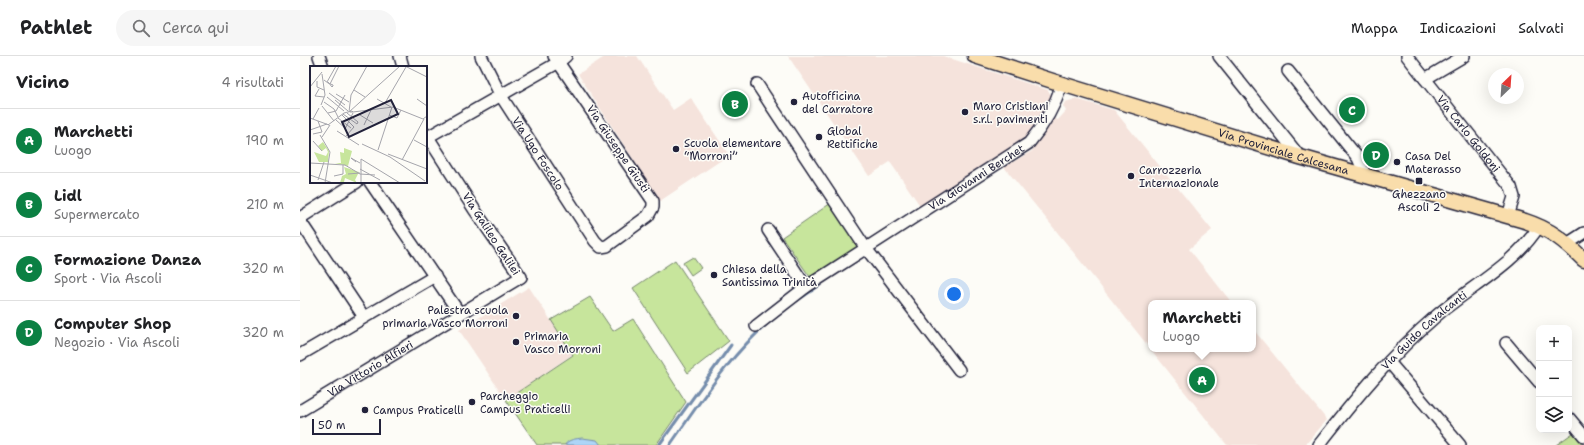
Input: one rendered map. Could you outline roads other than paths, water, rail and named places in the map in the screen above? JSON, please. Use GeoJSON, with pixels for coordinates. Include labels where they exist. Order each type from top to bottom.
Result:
{"type":"FeatureCollection","features":[{"type":"Feature","properties":{"kind":"main road","name":"Via Provinciale Calcesana"},"geometry":{"type":"LineString","coordinates":[[975,56],[1366,177],[1539,226],[1555,234],[1584,260]]}},
{"type":"Feature","properties":{"kind":"street"},"geometry":{"type":"LineString","coordinates":[[318,56],[323,66]]}},
{"type":"Feature","properties":{"kind":"street"},"geometry":{"type":"LineString","coordinates":[[400,56],[404,66]]}},
{"type":"Feature","properties":{"kind":"street","name":"Via Ugo Foscolo"},"geometry":{"type":"LineString","coordinates":[[481,56],[501,96],[595,241],[601,247]]}},
{"type":"Feature","properties":{"kind":"street"},"geometry":{"type":"LineString","coordinates":[[1218,56],[1300,157]]}},
{"type":"Feature","properties":{"kind":"street","name":"Via Carlo Goldoni"},"geometry":{"type":"LineString","coordinates":[[1407,56],[1511,186],[1514,197],[1508,216]]}},
{"type":"Feature","properties":{"kind":"street"},"geometry":{"type":"LineString","coordinates":[[1425,79],[1464,56]]}},
{"type":"Feature","properties":{"kind":"street"},"geometry":{"type":"LineString","coordinates":[[427,136],[501,96],[560,58]]}},
{"type":"Feature","properties":{"kind":"street","name":"Via Giuseppe Giusti"},"geometry":{"type":"LineString","coordinates":[[560,58],[653,201],[654,207],[648,216],[607,246],[601,247]]}},
{"type":"Feature","properties":{"kind":"street"},"geometry":{"type":"LineString","coordinates":[[1288,71],[1358,158],[1366,177]]}},
{"type":"Feature","properties":{"kind":"street"},"geometry":{"type":"LineString","coordinates":[[757,84],[866,248],[959,370]]}},
{"type":"Feature","properties":{"kind":"street","name":"Via Giovanni Berchet"},"geometry":{"type":"LineString","coordinates":[[756,326],[806,286],[1029,143],[1048,116],[1062,84]]}},
{"type":"Feature","properties":{"kind":"street","name":"Via Galileo Galilei"},"geometry":{"type":"LineString","coordinates":[[427,136],[474,209],[521,277],[460,314]]}},
{"type":"Feature","properties":{"kind":"street"},"geometry":{"type":"LineString","coordinates":[[300,218],[355,183]]}},
{"type":"Feature","properties":{"kind":"street"},"geometry":{"type":"LineString","coordinates":[[371,183],[460,314]]}},
{"type":"Feature","properties":{"kind":"street"},"geometry":{"type":"LineString","coordinates":[[300,221],[364,317]]}},
{"type":"Feature","properties":{"kind":"street","name":"Via Guido Cavalcanti"},"geometry":{"type":"LineString","coordinates":[[1318,445],[1388,362],[1436,316],[1509,260],[1526,244],[1539,226]]}},
{"type":"Feature","properties":{"kind":"street"},"geometry":{"type":"LineString","coordinates":[[768,230],[806,286]]}},
{"type":"Feature","properties":{"kind":"street"},"geometry":{"type":"LineString","coordinates":[[1567,244],[1584,233]]}},
{"type":"Feature","properties":{"kind":"street"},"geometry":{"type":"LineString","coordinates":[[300,355],[434,276]]}},
{"type":"Feature","properties":{"kind":"street","name":"Via Vittorio Alfieri"},"geometry":{"type":"LineString","coordinates":[[300,411],[460,314]]}},
{"type":"Feature","properties":{"kind":"street"},"geometry":{"type":"LineString","coordinates":[[1506,343],[1536,378]]}},
{"type":"Feature","properties":{"kind":"street"},"geometry":{"type":"LineString","coordinates":[[1388,362],[1460,445]]}},
{"type":"Feature","properties":{"kind":"street"},"geometry":{"type":"LineString","coordinates":[[1572,422],[1584,436]]}},
{"type":"Feature","properties":{"kind":"water"},"geometry":{"type":"Polygon","coordinates":[[[582,438],[597,440],[601,445],[565,445],[570,440],[582,438]]]}},
{"type":"Feature","properties":{"kind":"waterway"},"geometry":{"type":"LineString","coordinates":[[795,302],[820,285]]}},
{"type":"Feature","properties":{"kind":"waterway"},"geometry":{"type":"LineString","coordinates":[[670,445],[730,362],[758,332],[773,319]]}},
{"type":"Feature","properties":{"kind":"waterway"},"geometry":{"type":"LineString","coordinates":[[659,445],[731,345]]}},
{"type":"Feature","properties":{"kind":"place","name":"Autofficina del Carratore"},"geometry":{"type":"Point","coordinates":[794,102]}},
{"type":"Feature","properties":{"kind":"place","name":"Lidl"},"geometry":{"type":"Point","coordinates":[735,104]}},
{"type":"Feature","properties":{"kind":"place","name":"Formazione Danza"},"geometry":{"type":"Point","coordinates":[1352,110]}},
{"type":"Feature","properties":{"kind":"place","name":"Maro Cristiani s.r.l. pavimenti"},"geometry":{"type":"Point","coordinates":[965,112]}},
{"type":"Feature","properties":{"kind":"place","name":"Global Rettifiche"},"geometry":{"type":"Point","coordinates":[819,137]}},
{"type":"Feature","properties":{"kind":"place","name":"Scuola elementare “Morroni”"},"geometry":{"type":"Point","coordinates":[676,149]}},
{"type":"Feature","properties":{"kind":"place","name":"Computer Shop"},"geometry":{"type":"Point","coordinates":[1376,155]}},
{"type":"Feature","properties":{"kind":"place","name":"Casa Del Materasso"},"geometry":{"type":"Point","coordinates":[1397,162]}},
{"type":"Feature","properties":{"kind":"place","name":"Carrozzeria Internazionale"},"geometry":{"type":"Point","coordinates":[1131,176]}},
{"type":"Feature","properties":{"kind":"place","name":"Ghezzano Ascoli 2"},"geometry":{"type":"Point","coordinates":[1419,181]}},
{"type":"Feature","properties":{"kind":"place","name":"Chiesa della Santissima Trinità"},"geometry":{"type":"Point","coordinates":[714,275]}},
{"type":"Feature","properties":{"kind":"place","name":"Palestra scuola primaria Vasco Morroni"},"geometry":{"type":"Point","coordinates":[516,316]}},
{"type":"Feature","properties":{"kind":"place","name":"Primaria Vasco Morroni"},"geometry":{"type":"Point","coordinates":[516,342]}},
{"type":"Feature","properties":{"kind":"place","name":"Marchetti"},"geometry":{"type":"Point","coordinates":[1202,380]}},
{"type":"Feature","properties":{"kind":"place","name":"Parcheggio Campus Praticelli"},"geometry":{"type":"Point","coordinates":[472,402]}},
{"type":"Feature","properties":{"kind":"place","name":"Campus Praticelli"},"geometry":{"type":"Point","coordinates":[365,410]}}]}
